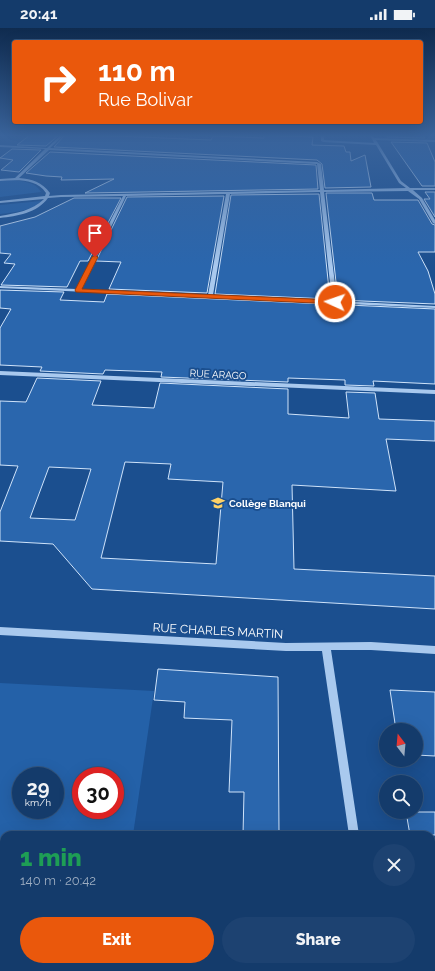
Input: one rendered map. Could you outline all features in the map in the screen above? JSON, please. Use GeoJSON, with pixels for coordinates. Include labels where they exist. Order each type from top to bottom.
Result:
{"type":"FeatureCollection","features":[{"type":"Feature","properties":{"kind":"street"},"geometry":{"type":"LineString","coordinates":[[0,180],[16,179]]}},
{"type":"Feature","properties":{"kind":"street"},"geometry":{"type":"LineString","coordinates":[[0,217],[13,215],[32,209],[39,205],[47,197],[48,193],[42,186],[30,181],[16,179]]}},
{"type":"Feature","properties":{"kind":"street"},"geometry":{"type":"LineString","coordinates":[[321,179],[335,302]]}},
{"type":"Feature","properties":{"kind":"street"},"geometry":{"type":"LineString","coordinates":[[398,179],[420,198],[435,223]]}},
{"type":"Feature","properties":{"kind":"street"},"geometry":{"type":"LineString","coordinates":[[0,202],[47,197],[435,189]]}},
{"type":"Feature","properties":{"kind":"street"},"geometry":{"type":"LineString","coordinates":[[210,296],[228,193]]}},
{"type":"Feature","properties":{"kind":"street"},"geometry":{"type":"LineString","coordinates":[[78,290],[125,195]]}},
{"type":"Feature","properties":{"kind":"street"},"geometry":{"type":"LineString","coordinates":[[0,287],[435,307]]}},
{"type":"Feature","properties":{"kind":"street","name":"RUE ARAGO"},"geometry":{"type":"LineString","coordinates":[[0,373],[435,392]]}},
{"type":"Feature","properties":{"kind":"street","name":"RUE CHARLES MARTIN"},"geometry":{"type":"LineString","coordinates":[[0,631],[286,647],[371,646],[435,650]]}},
{"type":"Feature","properties":{"kind":"street"},"geometry":{"type":"LineString","coordinates":[[326,646],[353,831]]}},
{"type":"Feature","properties":{"kind":"shaded area"},"geometry":{"type":"Polygon","coordinates":[[[12,180],[32,184],[41,192],[0,197],[0,181],[12,180]]]}},
{"type":"Feature","properties":{"kind":"shaded area"},"geometry":{"type":"Polygon","coordinates":[[[41,201],[29,209],[0,214],[0,205],[41,201]]]}},
{"type":"Feature","properties":{"kind":"shaded area"},"geometry":{"type":"Polygon","coordinates":[[[0,683],[154,691],[134,831],[0,831],[0,683]]]}},
{"type":"Feature","properties":{"kind":"building"},"geometry":{"type":"Polygon","coordinates":[[[61,179],[114,179],[61,180],[61,179]]]}},
{"type":"Feature","properties":{"kind":"building"},"geometry":{"type":"Polygon","coordinates":[[[114,179],[317,179],[318,189],[85,193],[114,179]]]}},
{"type":"Feature","properties":{"kind":"building"},"geometry":{"type":"Polygon","coordinates":[[[324,179],[370,179],[371,187],[325,188],[324,179]]]}},
{"type":"Feature","properties":{"kind":"building"},"geometry":{"type":"Polygon","coordinates":[[[417,179],[435,179],[435,186],[422,186],[417,179]]]}},
{"type":"Feature","properties":{"kind":"building"},"geometry":{"type":"Polygon","coordinates":[[[425,192],[435,192],[435,217],[424,199],[430,199],[425,192]]]}},
{"type":"Feature","properties":{"kind":"building"},"geometry":{"type":"Polygon","coordinates":[[[326,193],[372,193],[374,200],[418,200],[432,224],[435,225],[435,252],[418,252],[428,271],[435,294],[435,304],[338,300],[326,193]]]}},
{"type":"Feature","properties":{"kind":"building"},"geometry":{"type":"Polygon","coordinates":[[[319,194],[330,299],[215,294],[231,195],[319,194]]]}},
{"type":"Feature","properties":{"kind":"building"},"geometry":{"type":"Polygon","coordinates":[[[224,196],[207,293],[109,289],[121,262],[96,261],[127,197],[224,196]]]}},
{"type":"Feature","properties":{"kind":"building"},"geometry":{"type":"Polygon","coordinates":[[[74,198],[121,198],[88,261],[80,261],[67,287],[1,285],[15,264],[4,263],[11,254],[0,253],[0,226],[35,217],[74,198]]]}},
{"type":"Feature","properties":{"kind":"building"},"geometry":{"type":"Polygon","coordinates":[[[0,290],[64,292],[60,300],[104,302],[107,294],[435,309],[435,384],[373,381],[374,386],[345,385],[345,380],[288,378],[288,382],[161,377],[162,372],[105,370],[103,374],[40,371],[42,367],[0,365],[0,328],[11,309],[0,308],[0,290]]]}},
{"type":"Feature","properties":{"kind":"building"},"geometry":{"type":"Polygon","coordinates":[[[37,378],[101,381],[92,405],[154,408],[160,383],[288,389],[288,414],[349,418],[346,392],[375,393],[379,419],[435,421],[435,441],[386,439],[396,491],[292,485],[294,569],[435,576],[435,609],[92,589],[53,544],[0,541],[0,512],[18,466],[0,465],[0,401],[26,402],[37,378]],[[125,462],[101,558],[216,564],[223,482],[168,479],[171,464],[125,462]],[[49,467],[30,518],[75,520],[91,469],[49,467]]]}},
{"type":"Feature","properties":{"kind":"building"},"geometry":{"type":"Polygon","coordinates":[[[158,669],[278,677],[279,831],[243,831],[244,792],[229,792],[232,720],[184,718],[185,702],[154,700],[158,669]]]}},
{"type":"Feature","properties":{"kind":"building"},"geometry":{"type":"Polygon","coordinates":[[[390,690],[435,692],[435,756],[423,755],[423,723],[395,723],[390,690]]]}},
{"type":"Feature","properties":{"kind":"building"},"geometry":{"type":"Polygon","coordinates":[[[423,812],[435,812],[435,831],[409,831],[407,819],[423,819],[423,812]]]}},
{"type":"Feature","properties":{"kind":"place","name":"Collège Blanqui"},"geometry":{"type":"Point","coordinates":[218,503]}},
{"type":"Feature","properties":{"kind":"route"},"geometry":{"type":"LineString","coordinates":[[95,257],[78,290],[335,302]]}}]}
